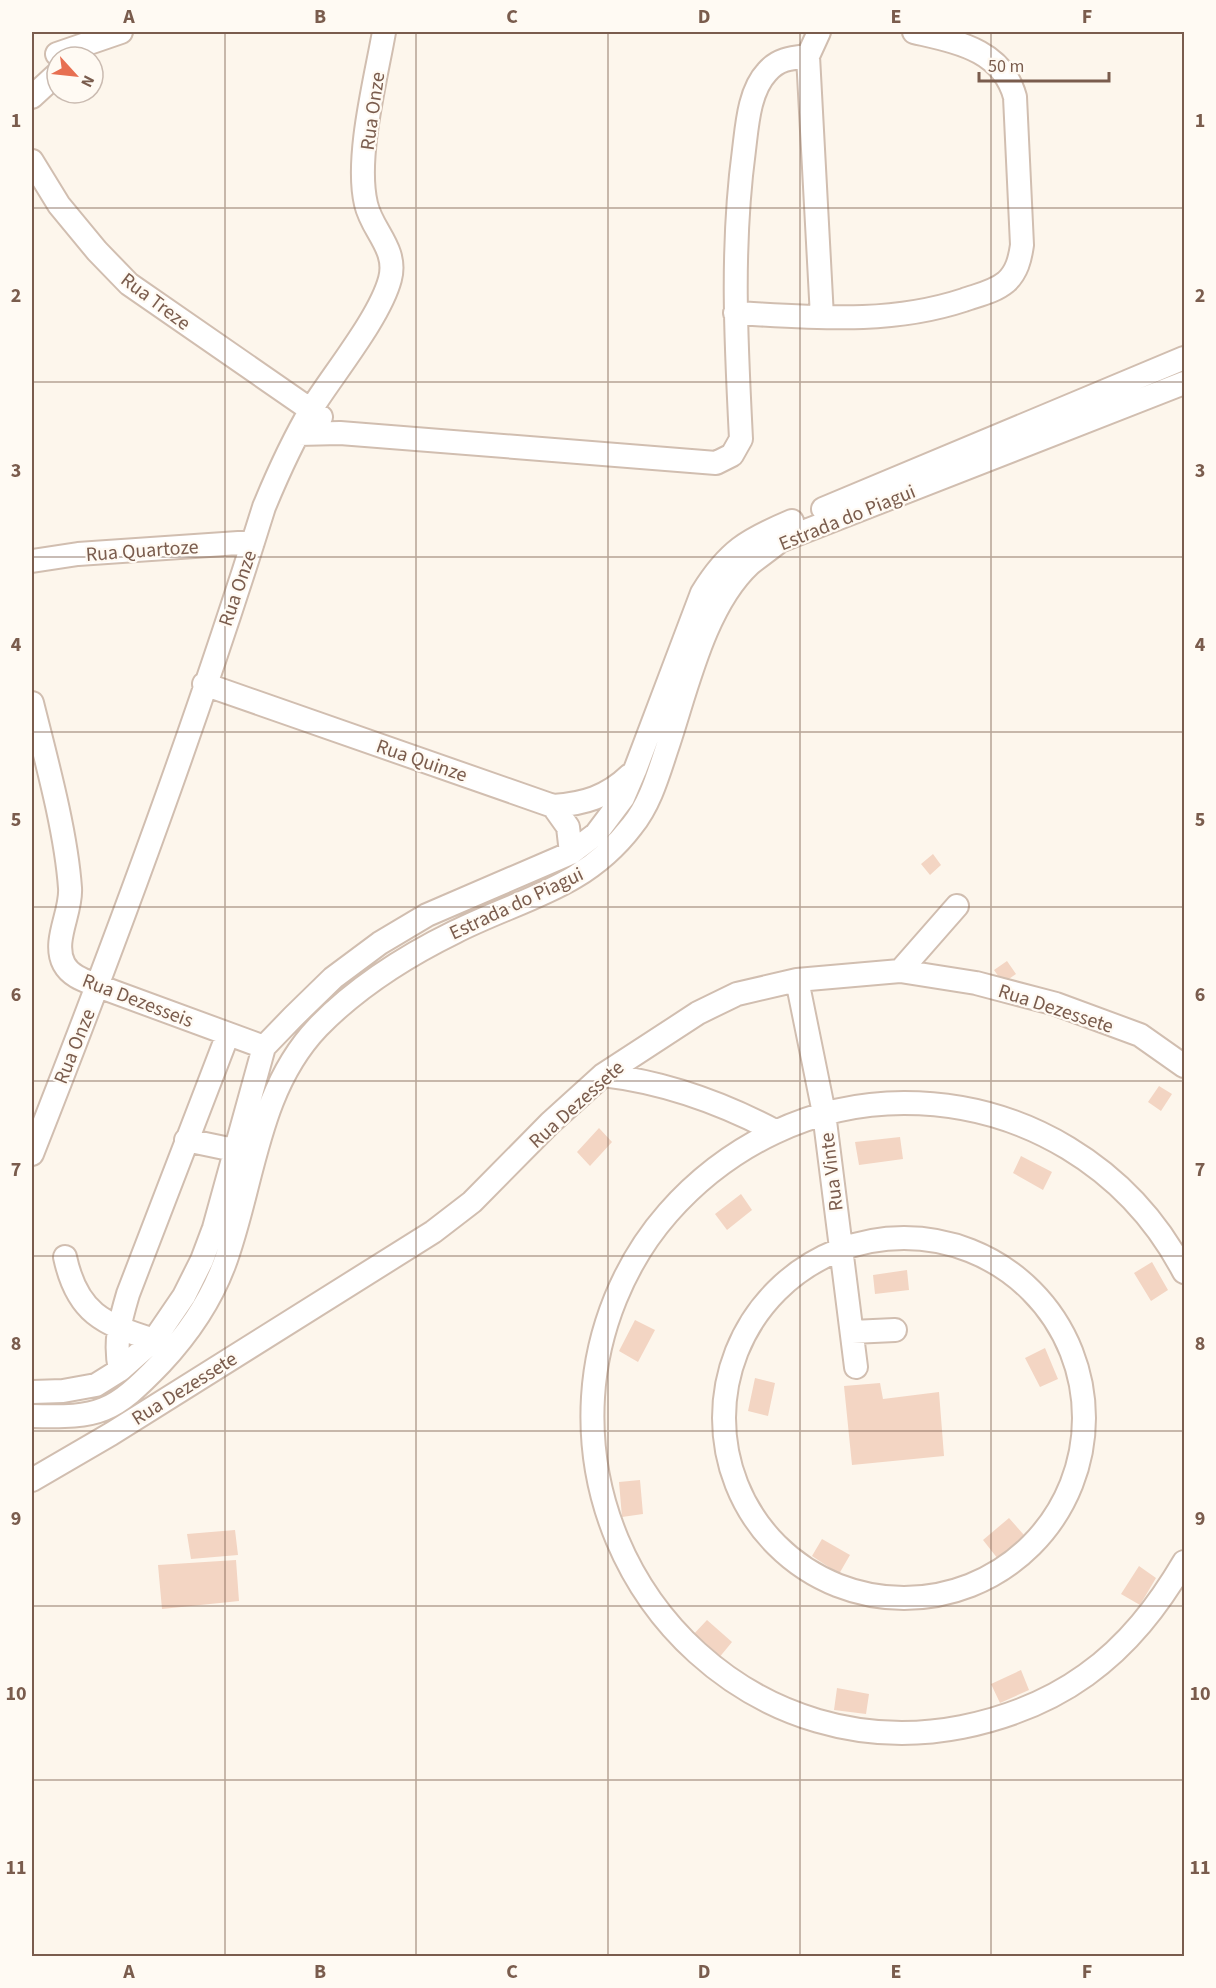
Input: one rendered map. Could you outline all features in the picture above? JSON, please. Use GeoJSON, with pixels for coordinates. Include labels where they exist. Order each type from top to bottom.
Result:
{"type":"FeatureCollection","features":[{"type":"Feature","properties":{"kind":"street"},"geometry":{"type":"LineString","coordinates":[[92,45],[121,32]]}},
{"type":"Feature","properties":{"kind":"street","name":"Rua Onze"},"geometry":{"type":"LineString","coordinates":[[32,1154],[98,986],[162,810],[264,507],[311,409],[366,325],[391,278],[388,247],[374,225],[365,202],[364,172],[368,125],[384,32]]}},
{"type":"Feature","properties":{"kind":"street"},"geometry":{"type":"LineString","coordinates":[[819,32],[808,56],[822,317]]}},
{"type":"Feature","properties":{"kind":"street"},"geometry":{"type":"LineString","coordinates":[[735,313],[870,319],[905,315],[948,305],[988,292],[1005,283],[1020,260],[1022,245],[1019,167],[1015,97],[1011,82],[1000,67],[968,45],[914,32]]}},
{"type":"Feature","properties":{"kind":"street"},"geometry":{"type":"LineString","coordinates":[[298,434],[340,433],[716,463],[726,460],[738,448],[741,439],[735,313],[738,194],[751,107],[765,74],[777,63],[789,58],[808,56]]}},
{"type":"Feature","properties":{"kind":"street"},"geometry":{"type":"LineString","coordinates":[[32,97],[45,83]]}},
{"type":"Feature","properties":{"kind":"street","name":"Rua Treze"},"geometry":{"type":"LineString","coordinates":[[32,161],[59,205],[97,251],[129,284],[311,409],[340,433]]}},
{"type":"Feature","properties":{"kind":"street"},"geometry":{"type":"LineString","coordinates":[[32,1392],[63,1391],[96,1385],[120,1370],[154,1340],[184,1296],[202,1260],[214,1228],[264,1047],[333,978],[380,943],[426,915],[571,854],[596,834],[610,818],[623,798],[636,770],[702,593],[718,567],[736,549],[769,531],[1185,358]]}},
{"type":"Feature","properties":{"kind":"street","name":"Estrada do Piagui"},"geometry":{"type":"LineString","coordinates":[[32,1416],[82,1417],[106,1409],[130,1394],[187,1335],[224,1267],[276,1087],[293,1059],[318,1027],[405,959],[455,931],[582,874],[613,850],[636,822],[654,787],[711,620],[729,590],[749,565],[780,542],[1185,383]]}},
{"type":"Feature","properties":{"kind":"street","name":"Rua Quartoze"},"geometry":{"type":"LineString","coordinates":[[32,561],[78,554],[253,542]]}},
{"type":"Feature","properties":{"kind":"street","name":"Rua Quinze"},"geometry":{"type":"LineString","coordinates":[[204,684],[553,806],[576,804],[603,796],[636,770]]}},
{"type":"Feature","properties":{"kind":"street","name":"Rua Dezesseis"},"geometry":{"type":"LineString","coordinates":[[32,703],[69,873],[69,910],[60,952],[64,964],[72,974],[98,986],[264,1047]]}},
{"type":"Feature","properties":{"kind":"street"},"geometry":{"type":"LineString","coordinates":[[553,806],[568,827],[571,854]]}},
{"type":"Feature","properties":{"kind":"street"},"geometry":{"type":"LineString","coordinates":[[900,971],[957,906]]}},
{"type":"Feature","properties":{"kind":"street","name":"Rua Dezessete"},"geometry":{"type":"LineString","coordinates":[[32,1480],[111,1434],[434,1232],[472,1202],[550,1123],[603,1075],[656,1038],[737,994],[798,980],[900,971],[976,983],[1056,1004],[1140,1035],[1185,1066]]}},
{"type":"Feature","properties":{"kind":"street","name":"Rua Vinte"},"geometry":{"type":"LineString","coordinates":[[798,980],[824,1113],[856,1367]]}},
{"type":"Feature","properties":{"kind":"street"},"geometry":{"type":"LineString","coordinates":[[120,1370],[116,1349],[118,1329],[128,1294],[228,1034]]}},
{"type":"Feature","properties":{"kind":"street"},"geometry":{"type":"LineString","coordinates":[[603,1075],[640,1079],[671,1089],[748,1117],[775,1131]]}},
{"type":"Feature","properties":{"kind":"street"},"geometry":{"type":"LineString","coordinates":[[1185,1272],[1171,1246],[1136,1201],[1094,1163],[1045,1134],[992,1113],[937,1103],[880,1103],[824,1113],[775,1131],[729,1157],[689,1190],[654,1229],[626,1273],[607,1322],[594,1373],[591,1425],[599,1487],[610,1527],[632,1575],[662,1618],[698,1655],[740,1686],[786,1710],[836,1725],[887,1733],[939,1731],[990,1721],[1039,1702],[1084,1676],[1125,1643],[1159,1603],[1185,1562]]}},
{"type":"Feature","properties":{"kind":"street"},"geometry":{"type":"LineString","coordinates":[[186,1140],[234,1149]]}},
{"type":"Feature","properties":{"kind":"street"},"geometry":{"type":"LineString","coordinates":[[886,1238],[933,1240],[978,1253],[1018,1278],[1051,1312],[1073,1354],[1083,1400],[1082,1448],[1068,1493],[1043,1533],[1008,1565],[967,1588],[921,1599],[874,1597],[829,1584],[789,1559],[757,1524],[735,1483],[724,1437],[725,1401],[726,1389],[739,1344],[764,1304],[799,1271],[840,1249],[886,1238]]}},
{"type":"Feature","properties":{"kind":"street"},"geometry":{"type":"LineString","coordinates":[[65,1257],[70,1279],[80,1300],[95,1316],[118,1329],[154,1340]]}},
{"type":"Feature","properties":{"kind":"street"},"geometry":{"type":"LineString","coordinates":[[852,1332],[895,1330]]}},
{"type":"Feature","properties":{"kind":"building"},"geometry":{"type":"Polygon","coordinates":[[[933,854],[941,865],[930,875],[921,864],[933,854]]]}},
{"type":"Feature","properties":{"kind":"building"},"geometry":{"type":"Polygon","coordinates":[[[1007,961],[1016,974],[1003,983],[994,970],[1007,961]]]}},
{"type":"Feature","properties":{"kind":"building"},"geometry":{"type":"Polygon","coordinates":[[[1159,1086],[1172,1094],[1161,1111],[1148,1102],[1159,1086]]]}},
{"type":"Feature","properties":{"kind":"building"},"geometry":{"type":"Polygon","coordinates":[[[599,1128],[612,1142],[590,1166],[577,1152],[599,1128]]]}},
{"type":"Feature","properties":{"kind":"building"},"geometry":{"type":"Polygon","coordinates":[[[900,1137],[903,1159],[859,1165],[855,1142],[900,1137]]]}},
{"type":"Feature","properties":{"kind":"building"},"geometry":{"type":"Polygon","coordinates":[[[1021,1156],[1052,1172],[1043,1190],[1013,1173],[1021,1156]]]}},
{"type":"Feature","properties":{"kind":"building"},"geometry":{"type":"Polygon","coordinates":[[[741,1194],[752,1210],[727,1230],[715,1214],[741,1194]]]}},
{"type":"Feature","properties":{"kind":"building"},"geometry":{"type":"Polygon","coordinates":[[[1152,1262],[1168,1290],[1151,1301],[1134,1273],[1152,1262]]]}},
{"type":"Feature","properties":{"kind":"building"},"geometry":{"type":"Polygon","coordinates":[[[907,1270],[909,1290],[875,1294],[873,1275],[907,1270]]]}},
{"type":"Feature","properties":{"kind":"building"},"geometry":{"type":"Polygon","coordinates":[[[635,1320],[655,1330],[638,1362],[619,1351],[635,1320]]]}},
{"type":"Feature","properties":{"kind":"building"},"geometry":{"type":"Polygon","coordinates":[[[1045,1348],[1058,1379],[1040,1387],[1025,1358],[1045,1348]]]}},
{"type":"Feature","properties":{"kind":"building"},"geometry":{"type":"Polygon","coordinates":[[[755,1378],[775,1383],[768,1416],[748,1411],[755,1378]]]}},
{"type":"Feature","properties":{"kind":"building"},"geometry":{"type":"Polygon","coordinates":[[[880,1383],[883,1399],[939,1392],[944,1456],[852,1465],[844,1386],[880,1383]]]}},
{"type":"Feature","properties":{"kind":"building"},"geometry":{"type":"Polygon","coordinates":[[[1183,1427],[1184,1454],[1182,1454],[1183,1427]]]}},
{"type":"Feature","properties":{"kind":"building"},"geometry":{"type":"Polygon","coordinates":[[[640,1480],[643,1514],[622,1517],[619,1482],[640,1480]]]}},
{"type":"Feature","properties":{"kind":"building"},"geometry":{"type":"Polygon","coordinates":[[[1009,1518],[1024,1535],[998,1559],[983,1540],[1009,1518]]]}},
{"type":"Feature","properties":{"kind":"building"},"geometry":{"type":"Polygon","coordinates":[[[235,1530],[238,1555],[191,1559],[187,1534],[235,1530]]]}},
{"type":"Feature","properties":{"kind":"building"},"geometry":{"type":"Polygon","coordinates":[[[822,1539],[850,1555],[839,1574],[812,1556],[822,1539]]]}},
{"type":"Feature","properties":{"kind":"building"},"geometry":{"type":"Polygon","coordinates":[[[236,1560],[239,1601],[162,1609],[158,1565],[236,1560]]]}},
{"type":"Feature","properties":{"kind":"building"},"geometry":{"type":"Polygon","coordinates":[[[1139,1566],[1156,1578],[1140,1605],[1121,1594],[1139,1566]]]}},
{"type":"Feature","properties":{"kind":"building"},"geometry":{"type":"Polygon","coordinates":[[[707,1620],[732,1642],[718,1659],[691,1637],[707,1620]]]}},
{"type":"Feature","properties":{"kind":"building"},"geometry":{"type":"Polygon","coordinates":[[[1021,1670],[1029,1690],[1000,1703],[991,1684],[1021,1670]]]}},
{"type":"Feature","properties":{"kind":"building"},"geometry":{"type":"Polygon","coordinates":[[[837,1688],[869,1694],[866,1714],[834,1710],[837,1688]]]}}]}
